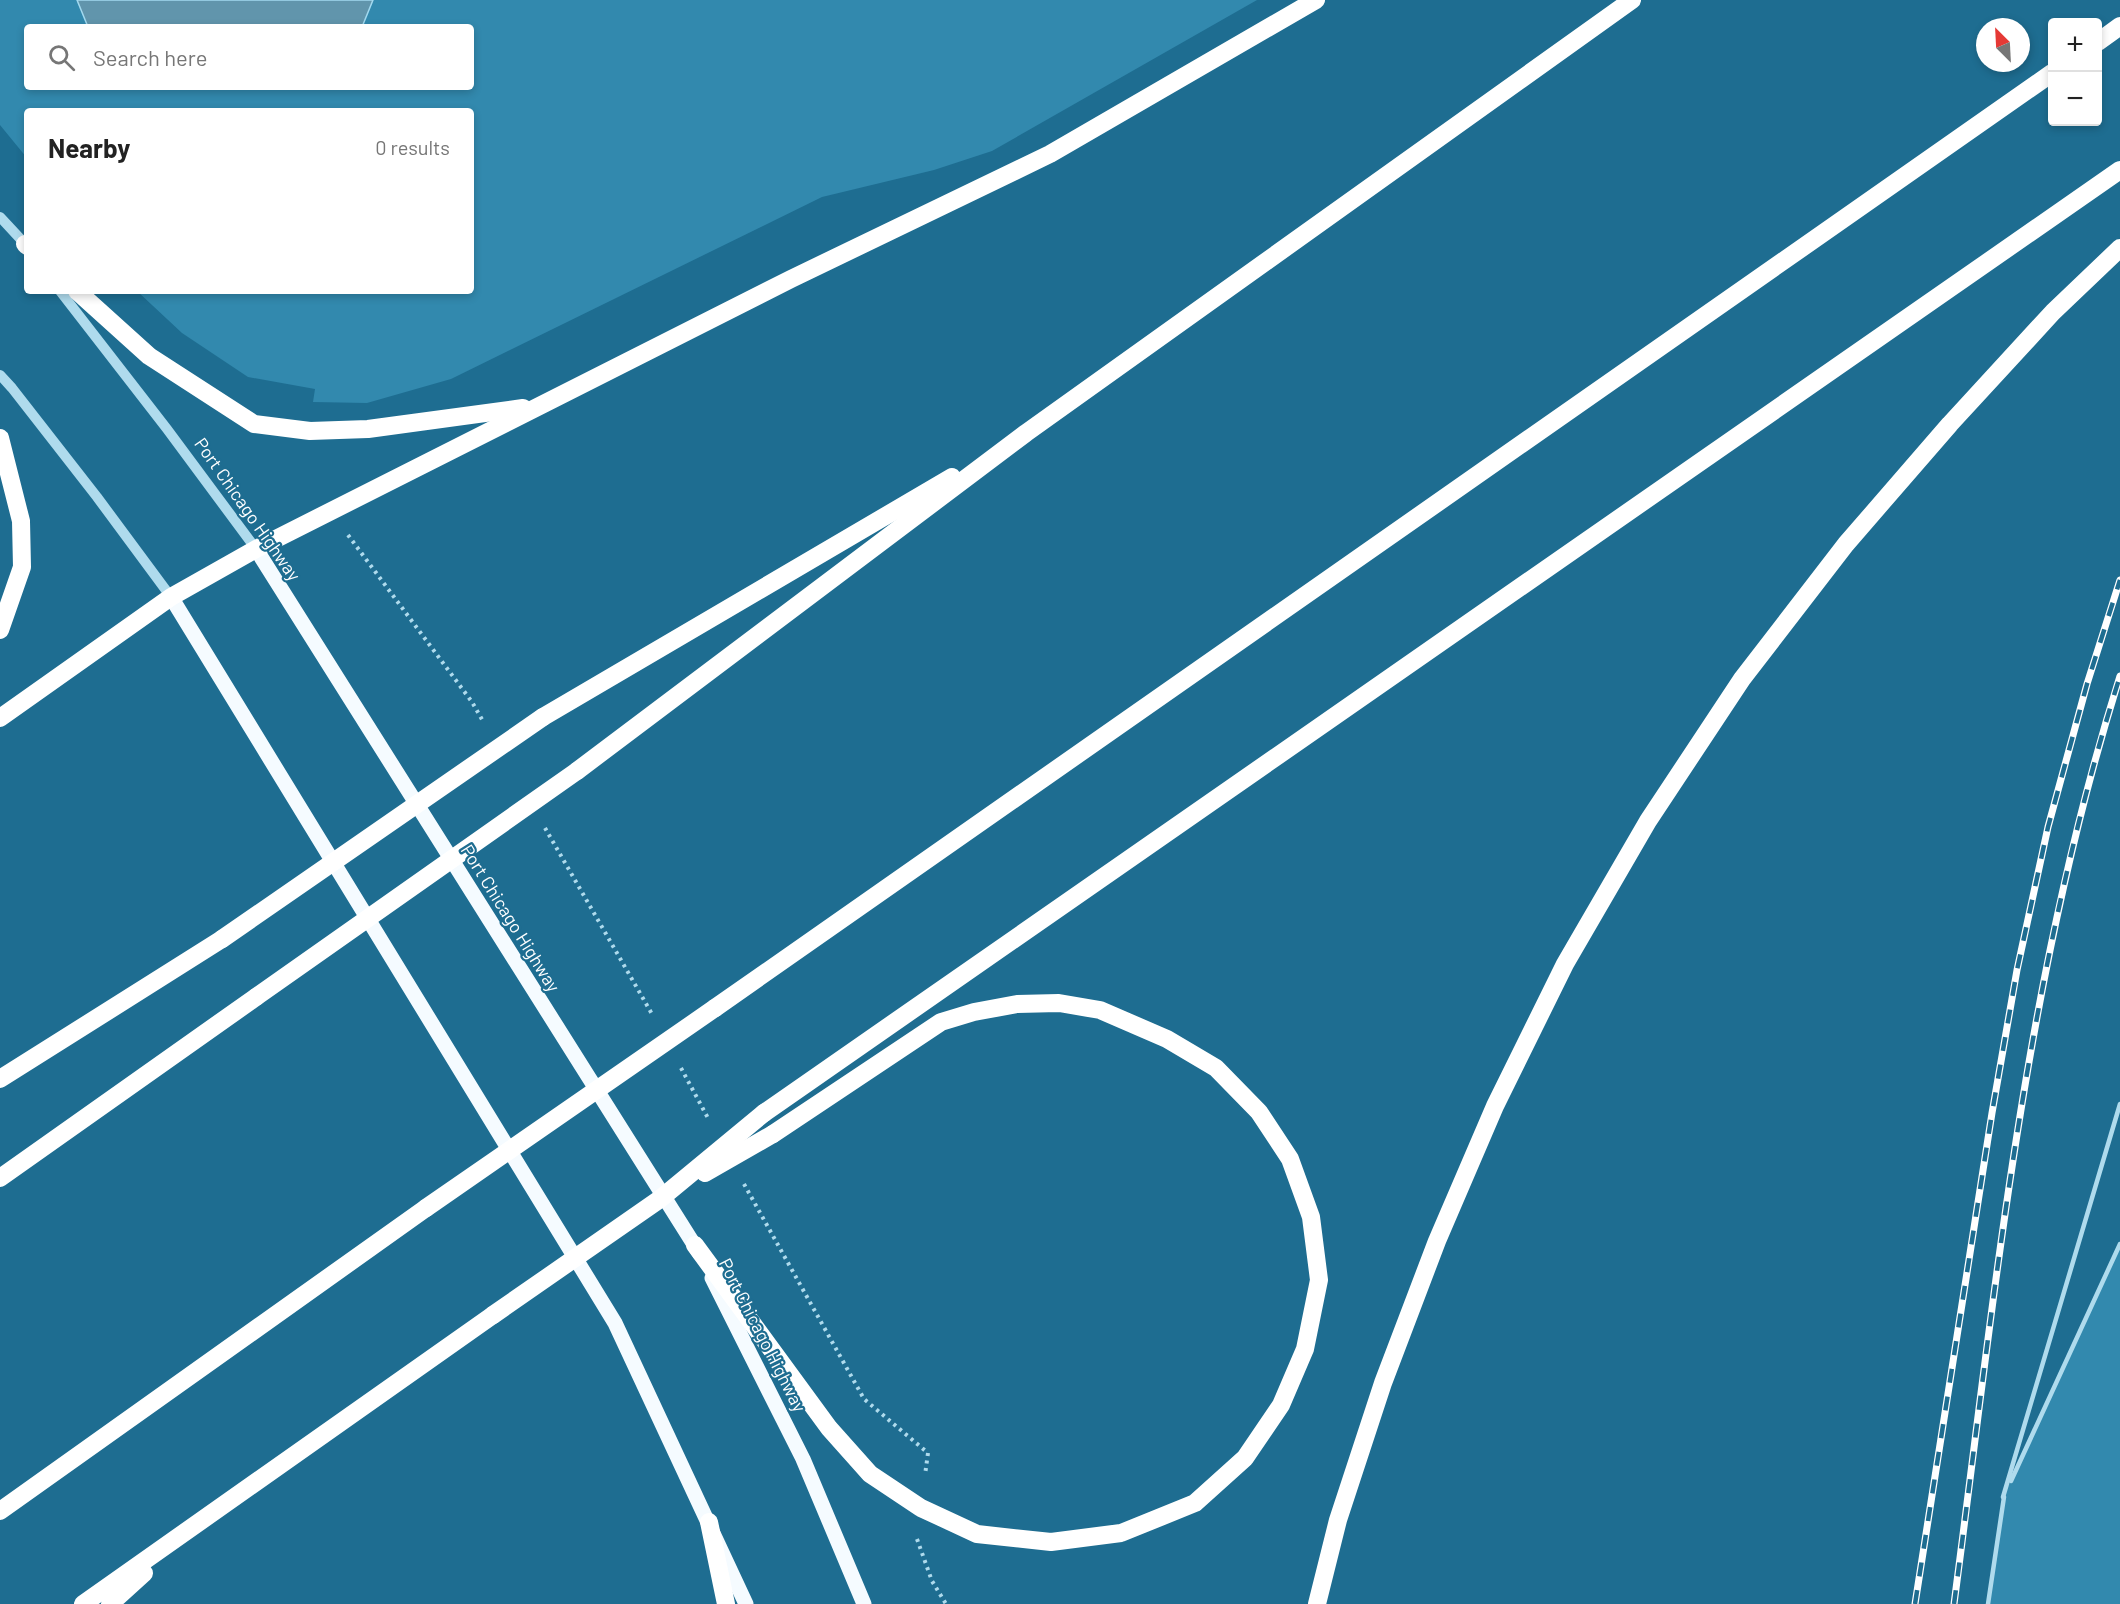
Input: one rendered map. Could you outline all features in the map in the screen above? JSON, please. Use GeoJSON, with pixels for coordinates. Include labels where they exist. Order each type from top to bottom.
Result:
{"type":"FeatureCollection","features":[{"type":"Feature","properties":{"kind":"highway"},"geometry":{"type":"LineString","coordinates":[[0,718],[171,597],[256,549],[791,279],[1050,154],[1316,0]]}},
{"type":"Feature","properties":{"kind":"highway"},"geometry":{"type":"LineString","coordinates":[[0,1178],[577,771],[1026,433],[1632,0]]}},
{"type":"Feature","properties":{"kind":"highway"},"geometry":{"type":"LineString","coordinates":[[2102,39],[2120,26]]}},
{"type":"Feature","properties":{"kind":"highway"},"geometry":{"type":"LineString","coordinates":[[0,1511],[426,1208],[2048,76]]}},
{"type":"Feature","properties":{"kind":"highway"},"geometry":{"type":"LineString","coordinates":[[83,1604],[660,1199],[764,1113],[2120,170]]}},
{"type":"Feature","properties":{"kind":"highway"},"geometry":{"type":"LineString","coordinates":[[1317,1604],[1338,1520],[1383,1383],[1437,1241],[1495,1106],[1565,964],[1648,821],[1742,679],[1846,544],[1950,424],[2045,321],[2120,248]]}},
{"type":"Feature","properties":{"kind":"highway"},"geometry":{"type":"LineString","coordinates":[[80,294],[149,356],[254,424],[310,431],[368,429],[538,406]]}},
{"type":"Feature","properties":{"kind":"highway"},"geometry":{"type":"LineString","coordinates":[[0,1079],[222,939],[543,717],[1026,433]]}},
{"type":"Feature","properties":{"kind":"highway"},"geometry":{"type":"LineString","coordinates":[[0,438],[21,521],[22,567],[0,630]]}},
{"type":"Feature","properties":{"kind":"highway"},"geometry":{"type":"LineString","coordinates":[[660,1199],[773,1134],[941,1022],[974,1012],[1017,1004],[1059,1003],[1100,1010],[1167,1039],[1215,1068],[1259,1112],[1290,1159],[1311,1217],[1318,1280],[1305,1349],[1281,1405],[1245,1458],[1195,1503],[1122,1533],[1051,1542],[977,1534],[921,1508],[870,1474],[829,1428],[695,1245]]}},
{"type":"Feature","properties":{"kind":"highway"},"geometry":{"type":"LineString","coordinates":[[110,1604],[206,1518]]}},
{"type":"Feature","properties":{"kind":"highway"},"geometry":{"type":"LineString","coordinates":[[709,1522],[726,1604]]}},
{"type":"Feature","properties":{"kind":"main road","name":"Port Chicago Highway"},"geometry":{"type":"LineString","coordinates":[[256,549],[695,1245],[804,1459],[864,1604]]}},
{"type":"Feature","properties":{"kind":"main road"},"geometry":{"type":"LineString","coordinates":[[171,597],[615,1323],[746,1604]]}},
{"type":"Feature","properties":{"kind":"street"},"geometry":{"type":"LineString","coordinates":[[0,217],[24,243]]}},
{"type":"Feature","properties":{"kind":"street","name":"Port Chicago Highway"},"geometry":{"type":"LineString","coordinates":[[62,294],[256,549]]}},
{"type":"Feature","properties":{"kind":"street"},"geometry":{"type":"LineString","coordinates":[[0,375],[12,387],[97,496],[171,597]]}},
{"type":"Feature","properties":{"kind":"lane"},"geometry":{"type":"LineString","coordinates":[[1988,1604],[2004,1497],[2120,1104]]}},
{"type":"Feature","properties":{"kind":"lane"},"geometry":{"type":"LineString","coordinates":[[2004,1497],[2120,1244]]}},
{"type":"Feature","properties":{"kind":"shaded area"},"geometry":{"type":"Polygon","coordinates":[[[0,0],[1257,0],[992,151],[934,170],[822,197],[451,379],[367,403],[313,402],[315,389],[248,377],[182,333],[140,294],[474,294],[474,108],[24,108],[24,154],[0,125],[0,0]]]}},
{"type":"Feature","properties":{"kind":"shaded area"},"geometry":{"type":"Polygon","coordinates":[[[77,0],[373,0],[363,24],[87,24],[77,0]]]}},
{"type":"Feature","properties":{"kind":"shaded area"},"geometry":{"type":"Polygon","coordinates":[[[2120,1244],[2120,1604],[1988,1604],[2003,1497],[2120,1244]]]}},
{"type":"Feature","properties":{"kind":"railway"},"geometry":{"type":"LineString","coordinates":[[1915,1604],[1992,1113],[2017,970],[2048,827],[2087,684],[2120,580]]}},
{"type":"Feature","properties":{"kind":"railway"},"geometry":{"type":"LineString","coordinates":[[1954,1604],[1999,1253],[2037,1020],[2060,904],[2087,789],[2120,676]]}}]}
